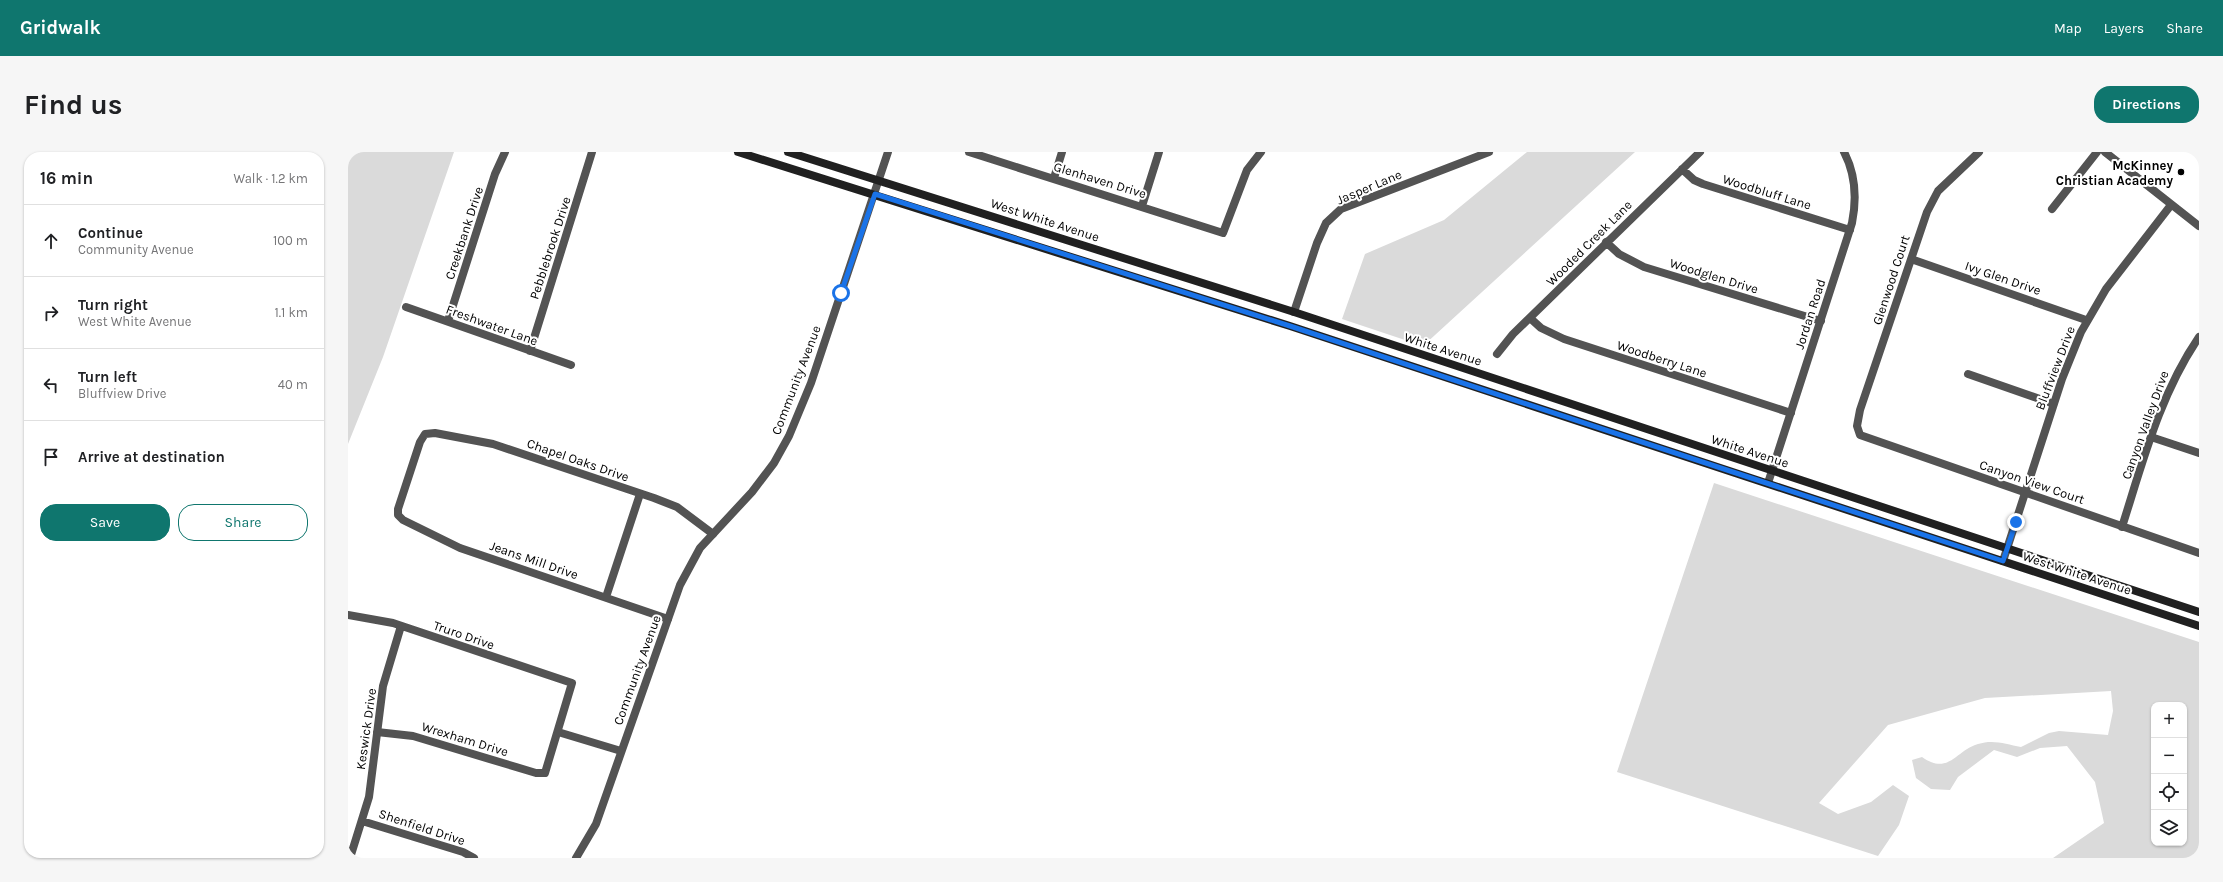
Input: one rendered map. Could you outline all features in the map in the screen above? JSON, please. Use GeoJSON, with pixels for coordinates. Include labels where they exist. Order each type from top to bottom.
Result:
{"type":"FeatureCollection","features":[{"type":"Feature","properties":{"kind":"main road","name":"West White Avenue"},"geometry":{"type":"LineString","coordinates":[[738,152],[1290,326],[2199,626]]}},
{"type":"Feature","properties":{"kind":"main road","name":"West White Avenue"},"geometry":{"type":"LineString","coordinates":[[788,152],[1294,312]]}},
{"type":"Feature","properties":{"kind":"main road"},"geometry":{"type":"LineString","coordinates":[[1290,326],[1294,312]]}},
{"type":"Feature","properties":{"kind":"main road","name":"White Avenue"},"geometry":{"type":"LineString","coordinates":[[1294,312],[2006,550],[2199,612]]}},
{"type":"Feature","properties":{"kind":"street","name":"Creekbank Drive"},"geometry":{"type":"LineString","coordinates":[[448,321],[495,174],[505,152]]}},
{"type":"Feature","properties":{"kind":"street","name":"Pebblebrook Drive"},"geometry":{"type":"LineString","coordinates":[[530,351],[592,152]]}},
{"type":"Feature","properties":{"kind":"street","name":"Community Avenue"},"geometry":{"type":"LineString","coordinates":[[576,858],[596,824],[680,585],[700,548],[764,477],[789,436],[810,383],[880,180],[888,152]]}},
{"type":"Feature","properties":{"kind":"street","name":"Glenhaven Drive"},"geometry":{"type":"LineString","coordinates":[[969,152],[1223,233],[1247,170],[1261,152]]}},
{"type":"Feature","properties":{"kind":"street"},"geometry":{"type":"LineString","coordinates":[[1054,178],[1062,152]]}},
{"type":"Feature","properties":{"kind":"street"},"geometry":{"type":"LineString","coordinates":[[1142,206],[1159,152]]}},
{"type":"Feature","properties":{"kind":"street","name":"Jasper Lane"},"geometry":{"type":"LineString","coordinates":[[1294,312],[1317,243],[1326,223],[1341,209],[1489,152]]}},
{"type":"Feature","properties":{"kind":"street","name":"Wooded Creek Lane"},"geometry":{"type":"LineString","coordinates":[[1497,354],[1512,334],[1700,152]]}},
{"type":"Feature","properties":{"kind":"street","name":"Jordan Road"},"geometry":{"type":"LineString","coordinates":[[1768,483],[1850,230],[1855,209],[1856,191],[1853,174],[1844,152]]}},
{"type":"Feature","properties":{"kind":"street","name":"Glenwood Court"},"geometry":{"type":"LineString","coordinates":[[1858,432],[1857,426],[1860,410],[1932,200],[1948,180],[1979,152]]}},
{"type":"Feature","properties":{"kind":"street"},"geometry":{"type":"LineString","coordinates":[[2052,209],[2096,152]]}},
{"type":"Feature","properties":{"kind":"street"},"geometry":{"type":"LineString","coordinates":[[2105,152],[2199,226]]}},
{"type":"Feature","properties":{"kind":"street","name":"Woodbluff Lane"},"geometry":{"type":"LineString","coordinates":[[1682,169],[1694,180],[1703,184],[1850,230]]}},
{"type":"Feature","properties":{"kind":"street","name":"Bluffview Drive"},"geometry":{"type":"LineString","coordinates":[[2003,561],[2054,404],[2086,320],[2106,289],[2171,205]]}},
{"type":"Feature","properties":{"kind":"street","name":"Woodglen Drive"},"geometry":{"type":"LineString","coordinates":[[1606,242],[1619,254],[1644,267],[1821,321]]}},
{"type":"Feature","properties":{"kind":"street","name":"Ivy Glen Drive"},"geometry":{"type":"LineString","coordinates":[[1911,259],[2086,320]]}},
{"type":"Feature","properties":{"kind":"street","name":"Freshwater Lane"},"geometry":{"type":"LineString","coordinates":[[406,306],[571,365]]}},
{"type":"Feature","properties":{"kind":"street","name":"Woodberry Lane"},"geometry":{"type":"LineString","coordinates":[[1530,318],[1541,328],[1564,339],[1791,413]]}},
{"type":"Feature","properties":{"kind":"street","name":"Canyon Valley Drive"},"geometry":{"type":"LineString","coordinates":[[2122,526],[2151,437],[2174,377],[2198,341]]}},
{"type":"Feature","properties":{"kind":"street"},"geometry":{"type":"LineString","coordinates":[[1968,374],[2054,404]]}},
{"type":"Feature","properties":{"kind":"street","name":"Canyon View Court"},"geometry":{"type":"LineString","coordinates":[[1858,432],[1863,437],[2199,553]]}},
{"type":"Feature","properties":{"kind":"street","name":"Chapel Oaks Drive"},"geometry":{"type":"LineString","coordinates":[[398,515],[398,509],[420,442],[425,434],[435,433],[493,444],[677,507],[713,534]]}},
{"type":"Feature","properties":{"kind":"street"},"geometry":{"type":"LineString","coordinates":[[2151,437],[2199,453]]}},
{"type":"Feature","properties":{"kind":"street"},"geometry":{"type":"LineString","coordinates":[[606,598],[640,494]]}},
{"type":"Feature","properties":{"kind":"street","name":"Jeans Mill Drive"},"geometry":{"type":"LineString","coordinates":[[398,515],[403,520],[460,548],[668,618]]}},
{"type":"Feature","properties":{"kind":"street","name":"Truro Drive"},"geometry":{"type":"LineString","coordinates":[[348,615],[401,626],[572,684],[558,732]]}},
{"type":"Feature","properties":{"kind":"street","name":"Keswick Drive"},"geometry":{"type":"LineString","coordinates":[[350,858],[369,798],[383,686],[401,626]]}},
{"type":"Feature","properties":{"kind":"street","name":"Wrexham Drive"},"geometry":{"type":"LineString","coordinates":[[377,732],[413,736],[536,773],[545,773],[558,732]]}},
{"type":"Feature","properties":{"kind":"street"},"geometry":{"type":"LineString","coordinates":[[558,732],[621,751]]}},
{"type":"Feature","properties":{"kind":"street","name":"Shenfield Drive"},"geometry":{"type":"LineString","coordinates":[[362,821],[463,852],[474,858]]}},
{"type":"Feature","properties":{"kind":"shaded area"},"geometry":{"type":"Polygon","coordinates":[[[348,152],[454,152],[383,357],[348,444],[348,152]]]}},
{"type":"Feature","properties":{"kind":"shaded area"},"geometry":{"type":"Polygon","coordinates":[[[1527,152],[1635,152],[1423,346],[1342,319],[1365,254],[1444,220],[1527,152]]]}},
{"type":"Feature","properties":{"kind":"shaded area"},"geometry":{"type":"Polygon","coordinates":[[[1714,483],[2199,642],[2199,858],[2053,858],[2104,823],[2095,782],[2067,746],[2040,748],[2017,757],[1994,750],[1958,777],[1950,790],[1931,789],[1916,778],[1912,760],[1922,757],[1939,764],[1946,763],[1970,747],[1978,744],[2000,742],[2021,747],[2049,733],[2059,731],[2108,735],[2113,711],[2111,691],[1985,698],[1888,725],[1819,803],[1838,814],[1871,802],[1893,785],[1909,796],[1899,825],[1878,856],[1617,772],[1714,483]]]}},
{"type":"Feature","properties":{"kind":"place","name":"McKinney Christian Academy"},"geometry":{"type":"Point","coordinates":[2181,172]}},
{"type":"Feature","properties":{"kind":"route"},"geometry":{"type":"LineString","coordinates":[[841,293],[875,194],[1290,326],[2003,561],[2016,522]]}}]}
